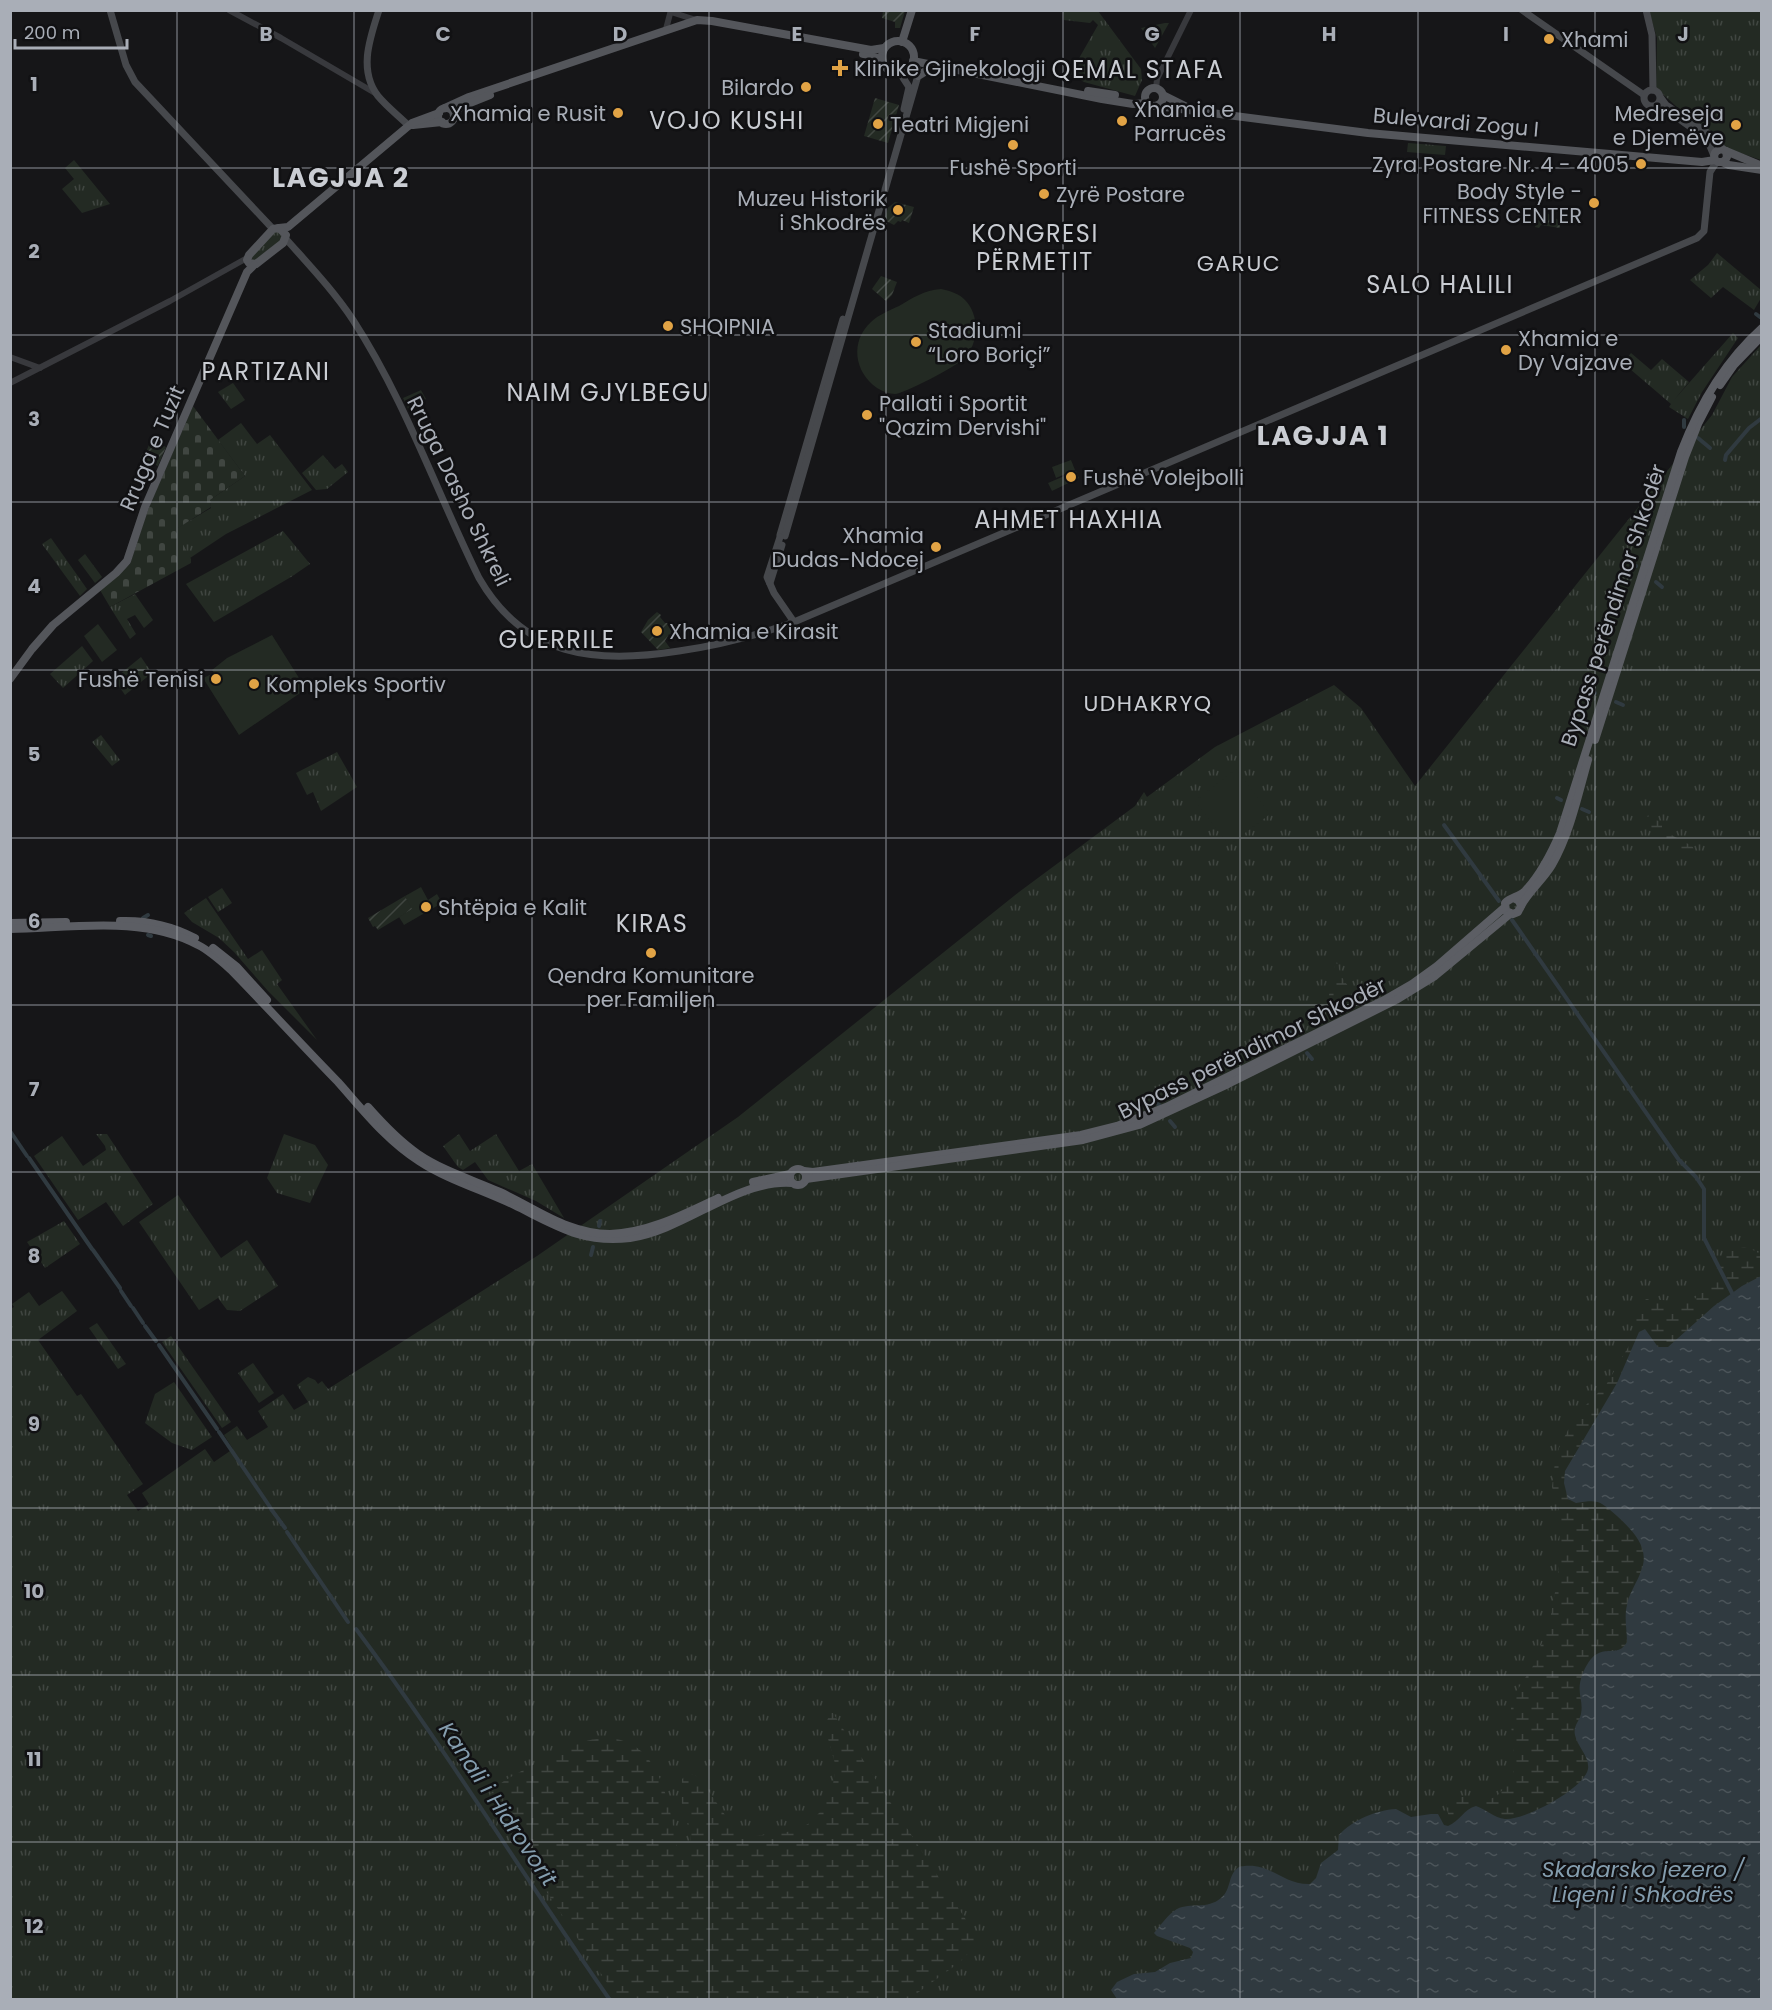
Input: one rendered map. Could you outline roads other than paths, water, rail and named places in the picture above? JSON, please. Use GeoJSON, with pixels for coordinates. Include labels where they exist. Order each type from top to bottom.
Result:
{"type":"FeatureCollection","features":[{"type":"Feature","properties":{"kind":"highway","name":"Bypass perëndimor Shkodër"},"geometry":{"type":"LineString","coordinates":[[1507,910],[1507,901],[1526,890],[1540,872],[1560,833],[1680,452],[1693,422],[1724,369],[1761,328]]}},
{"type":"Feature","properties":{"kind":"highway","name":"Bypass perëndimor Shkodër"},"geometry":{"type":"LineString","coordinates":[[1507,910],[1518,913],[1546,874],[1565,837],[1691,440],[1721,382],[1761,336]]}},
{"type":"Feature","properties":{"kind":"highway"},"geometry":{"type":"LineString","coordinates":[[1514,898],[1520,902],[1521,906]]}},
{"type":"Feature","properties":{"kind":"highway","name":"Bypass perëndimor Shkodër"},"geometry":{"type":"LineString","coordinates":[[10,929],[141,927],[166,932],[200,945],[231,970],[398,1146],[438,1173],[499,1197],[556,1228],[593,1239],[631,1238],[675,1224],[747,1190],[768,1184],[799,1185],[805,1175],[813,1172],[1081,1135],[1135,1120],[1212,1085],[1412,984],[1507,910]]}},
{"type":"Feature","properties":{"kind":"highway","name":"Bypass perëndimor Shkodër"},"geometry":{"type":"LineString","coordinates":[[10,923],[141,921],[171,927],[205,943],[237,968],[368,1108],[407,1146],[435,1165],[503,1193],[573,1228],[591,1233],[612,1234],[644,1228],[676,1218],[750,1184],[790,1174],[796,1168],[805,1175]]}},
{"type":"Feature","properties":{"kind":"highway"},"geometry":{"type":"LineString","coordinates":[[790,1174],[792,1183]]}},
{"type":"Feature","properties":{"kind":"main road"},"geometry":{"type":"LineString","coordinates":[[110,10],[126,65],[135,82],[284,232],[286,238],[250,261]]}},
{"type":"Feature","properties":{"kind":"main road"},"geometry":{"type":"LineString","coordinates":[[379,10],[370,38],[367,61],[370,81],[379,96],[409,126]]}},
{"type":"Feature","properties":{"kind":"main road"},"geometry":{"type":"LineString","coordinates":[[902,42],[912,10]]}},
{"type":"Feature","properties":{"kind":"main road"},"geometry":{"type":"LineString","coordinates":[[1522,10],[1648,92],[1658,92],[1659,101],[1707,139],[1717,160],[1727,159],[1725,151]]}},
{"type":"Feature","properties":{"kind":"main road"},"geometry":{"type":"LineString","coordinates":[[1528,10],[1648,92]]}},
{"type":"Feature","properties":{"kind":"main road"},"geometry":{"type":"LineString","coordinates":[[1646,10],[1652,35],[1648,92],[1644,100],[1647,105],[1653,106],[1659,101]]}},
{"type":"Feature","properties":{"kind":"main road"},"geometry":{"type":"LineString","coordinates":[[409,126],[442,122],[447,124],[451,122],[457,109],[471,102],[697,20],[871,50],[884,48],[892,42],[902,42],[911,48],[918,76]]}},
{"type":"Feature","properties":{"kind":"main road"},"geometry":{"type":"LineString","coordinates":[[250,261],[280,228],[415,121],[469,97],[667,31],[698,25],[713,26],[862,53],[882,60],[888,70],[900,73],[908,70],[913,61]]}},
{"type":"Feature","properties":{"kind":"main road"},"geometry":{"type":"LineString","coordinates":[[882,60],[884,48]]}},
{"type":"Feature","properties":{"kind":"main road"},"geometry":{"type":"LineString","coordinates":[[913,61],[1102,99],[1133,104],[1146,100]]}},
{"type":"Feature","properties":{"kind":"main road"},"geometry":{"type":"LineString","coordinates":[[913,61],[1146,100],[1157,106],[1163,100],[1163,95],[1156,89],[1149,91],[1146,100]]}},
{"type":"Feature","properties":{"kind":"main road"},"geometry":{"type":"LineString","coordinates":[[794,622],[768,580],[912,87],[918,76],[934,66]]}},
{"type":"Feature","properties":{"kind":"main road"},"geometry":{"type":"LineString","coordinates":[[900,73],[912,87]]}},
{"type":"Feature","properties":{"kind":"main road","name":"Bulevardi Zogu I"},"geometry":{"type":"LineString","coordinates":[[1163,95],[1195,111]]}},
{"type":"Feature","properties":{"kind":"main road"},"geometry":{"type":"LineString","coordinates":[[1659,101],[1712,136],[1725,151],[1761,166]]}},
{"type":"Feature","properties":{"kind":"main road","name":"Bulevardi Zogu I"},"geometry":{"type":"LineString","coordinates":[[1157,106],[1368,133],[1692,161],[1717,160],[1729,165],[1761,170]]}},
{"type":"Feature","properties":{"kind":"main road"},"geometry":{"type":"LineString","coordinates":[[442,110],[450,109],[454,115]]}},
{"type":"Feature","properties":{"kind":"main road"},"geometry":{"type":"LineString","coordinates":[[442,110],[439,118],[442,122]]}},
{"type":"Feature","properties":{"kind":"main road","name":"Rruga Dasho Shkreli"},"geometry":{"type":"LineString","coordinates":[[286,238],[334,293],[364,338],[406,418],[479,579],[502,611],[522,628],[557,647],[587,656],[640,657],[736,642],[794,622],[1697,238],[1704,231],[1710,172],[1717,160]]}},
{"type":"Feature","properties":{"kind":"main road","name":"Rruga e Tuzit"},"geometry":{"type":"LineString","coordinates":[[10,679],[32,649],[63,616],[116,573],[127,561],[145,507],[250,261]]}},
{"type":"Feature","properties":{"kind":"street"},"geometry":{"type":"LineString","coordinates":[[229,10],[379,96]]}},
{"type":"Feature","properties":{"kind":"street"},"geometry":{"type":"LineString","coordinates":[[1156,89],[1157,79],[1191,10]]}},
{"type":"Feature","properties":{"kind":"street"},"geometry":{"type":"LineString","coordinates":[[667,31],[671,11],[697,20]]}},
{"type":"Feature","properties":{"kind":"street"},"geometry":{"type":"LineString","coordinates":[[10,383],[250,261]]}},
{"type":"Feature","properties":{"kind":"street"},"geometry":{"type":"LineString","coordinates":[[10,357],[40,368]]}},
{"type":"Feature","properties":{"kind":"water","name":"Skadarsko jezero / Liqeni i Shkodrës"},"geometry":{"type":"Polygon","coordinates":[[[1761,1276],[1761,1999],[1117,1999],[1111,1990],[1117,1982],[1134,1974],[1155,1972],[1170,1963],[1191,1958],[1193,1952],[1190,1948],[1154,1933],[1177,1909],[1216,1902],[1227,1890],[1235,1870],[1239,1867],[1259,1867],[1291,1881],[1310,1884],[1316,1878],[1321,1863],[1338,1850],[1339,1835],[1358,1820],[1373,1814],[1396,1809],[1411,1817],[1438,1814],[1444,1825],[1448,1826],[1476,1806],[1501,1818],[1514,1818],[1526,1815],[1552,1802],[1584,1777],[1588,1765],[1575,1732],[1581,1714],[1581,1680],[1589,1662],[1595,1655],[1623,1648],[1627,1642],[1627,1605],[1641,1571],[1644,1555],[1634,1533],[1607,1507],[1595,1501],[1576,1503],[1568,1499],[1564,1483],[1565,1471],[1617,1383],[1639,1332],[1645,1329],[1658,1347],[1668,1347],[1714,1306],[1761,1276]]]}},
{"type":"Feature","properties":{"kind":"waterway"},"geometry":{"type":"LineString","coordinates":[[1756,314],[1760,317]]}},
{"type":"Feature","properties":{"kind":"waterway"},"geometry":{"type":"LineString","coordinates":[[1725,460],[1726,455],[1749,428],[1762,418]]}},
{"type":"Feature","properties":{"kind":"waterway"},"geometry":{"type":"LineString","coordinates":[[1684,420],[1684,427]]}},
{"type":"Feature","properties":{"kind":"waterway"},"geometry":{"type":"LineString","coordinates":[[1698,438],[1710,448]]}},
{"type":"Feature","properties":{"kind":"waterway"},"geometry":{"type":"LineString","coordinates":[[1632,565],[1636,566]]}},
{"type":"Feature","properties":{"kind":"waterway"},"geometry":{"type":"LineString","coordinates":[[1656,582],[1662,587]]}},
{"type":"Feature","properties":{"kind":"waterway"},"geometry":{"type":"LineString","coordinates":[[1591,692],[1595,693]]}},
{"type":"Feature","properties":{"kind":"waterway"},"geometry":{"type":"LineString","coordinates":[[1616,702],[1623,705]]}},
{"type":"Feature","properties":{"kind":"waterway"},"geometry":{"type":"LineString","coordinates":[[1557,798],[1561,800]]}},
{"type":"Feature","properties":{"kind":"waterway"},"geometry":{"type":"LineString","coordinates":[[1582,809],[1589,812]]}},
{"type":"Feature","properties":{"kind":"waterway"},"geometry":{"type":"LineString","coordinates":[[1444,825],[1499,901]]}},
{"type":"Feature","properties":{"kind":"waterway"},"geometry":{"type":"LineString","coordinates":[[143,918],[148,915]]}},
{"type":"Feature","properties":{"kind":"waterway"},"geometry":{"type":"LineString","coordinates":[[1512,920],[1679,1160],[1704,1189],[1704,1238],[1733,1295]]}},
{"type":"Feature","properties":{"kind":"waterway"},"geometry":{"type":"LineString","coordinates":[[1289,1032],[1294,1037]]}},
{"type":"Feature","properties":{"kind":"waterway"},"geometry":{"type":"LineString","coordinates":[[1307,1053],[1312,1059]]}},
{"type":"Feature","properties":{"kind":"waterway"},"geometry":{"type":"LineString","coordinates":[[1155,1101],[1159,1105]]}},
{"type":"Feature","properties":{"kind":"waterway"},"geometry":{"type":"LineString","coordinates":[[1170,1121],[1175,1127]]}},
{"type":"Feature","properties":{"kind":"waterway","name":"Kanali i Hidrovorit"},"geometry":{"type":"LineString","coordinates":[[10,1131],[27,1156]]}},
{"type":"Feature","properties":{"kind":"waterway","name":"Kanali i Hidrovorit"},"geometry":{"type":"LineString","coordinates":[[29,1158],[92,1249]]}},
{"type":"Feature","properties":{"kind":"waterway"},"geometry":{"type":"LineString","coordinates":[[599,1226],[600,1221]]}},
{"type":"Feature","properties":{"kind":"waterway"},"geometry":{"type":"LineString","coordinates":[[591,1255],[593,1247]]}},
{"type":"Feature","properties":{"kind":"waterway","name":"Kanali i Hidrovorit"},"geometry":{"type":"LineString","coordinates":[[93,1250],[120,1288]]}},
{"type":"Feature","properties":{"kind":"waterway","name":"Kanali i Hidrovorit"},"geometry":{"type":"LineString","coordinates":[[121,1291],[131,1306]]}},
{"type":"Feature","properties":{"kind":"waterway","name":"Kanali i Hidrovorit"},"geometry":{"type":"LineString","coordinates":[[133,1308],[143,1323]]}},
{"type":"Feature","properties":{"kind":"waterway","name":"Kanali i Hidrovorit"},"geometry":{"type":"LineString","coordinates":[[145,1326],[156,1341]]}},
{"type":"Feature","properties":{"kind":"waterway","name":"Kanali i Hidrovorit"},"geometry":{"type":"LineString","coordinates":[[159,1345],[217,1429]]}},
{"type":"Feature","properties":{"kind":"waterway","name":"Kanali i Hidrovorit"},"geometry":{"type":"LineString","coordinates":[[219,1432],[270,1507]]}},
{"type":"Feature","properties":{"kind":"waterway","name":"Kanali i Hidrovorit"},"geometry":{"type":"LineString","coordinates":[[271,1509],[285,1528]]}},
{"type":"Feature","properties":{"kind":"waterway","name":"Kanali i Hidrovorit"},"geometry":{"type":"LineString","coordinates":[[287,1532],[348,1622]]}},
{"type":"Feature","properties":{"kind":"waterway","name":"Kanali i Hidrovorit"},"geometry":{"type":"LineString","coordinates":[[356,1629],[422,1720],[610,2000]]}},
{"type":"Feature","properties":{"kind":"place","name":"Xhami"},"geometry":{"type":"Point","coordinates":[1549,39]}},
{"type":"Feature","properties":{"kind":"place","name":"Klinike Gjinekologji"},"geometry":{"type":"Point","coordinates":[840,68]}},
{"type":"Feature","properties":{"kind":"place","name":"Bilardo"},"geometry":{"type":"Point","coordinates":[806,87]}},
{"type":"Feature","properties":{"kind":"place","name":"Xhamia e Rusit"},"geometry":{"type":"Point","coordinates":[618,113]}},
{"type":"Feature","properties":{"kind":"place","name":"Xhamia e Parrucës"},"geometry":{"type":"Point","coordinates":[1122,121]}},
{"type":"Feature","properties":{"kind":"place","name":"Teatri Migjeni"},"geometry":{"type":"Point","coordinates":[878,124]}},
{"type":"Feature","properties":{"kind":"place","name":"Medreseja e Djemëve"},"geometry":{"type":"Point","coordinates":[1736,125]}},
{"type":"Feature","properties":{"kind":"place","name":"Fushë Sporti"},"geometry":{"type":"Point","coordinates":[1013,145]}},
{"type":"Feature","properties":{"kind":"place","name":"Zyra Postare Nr. 4 - 4005"},"geometry":{"type":"Point","coordinates":[1641,164]}},
{"type":"Feature","properties":{"kind":"place","name":"Zyrë Postare"},"geometry":{"type":"Point","coordinates":[1044,194]}},
{"type":"Feature","properties":{"kind":"place","name":"Body Style - FITNESS CENTER"},"geometry":{"type":"Point","coordinates":[1594,203]}},
{"type":"Feature","properties":{"kind":"place","name":"Muzeu Historik i Shkodrës"},"geometry":{"type":"Point","coordinates":[898,210]}},
{"type":"Feature","properties":{"kind":"place","name":"SHQIPNIA"},"geometry":{"type":"Point","coordinates":[668,326]}},
{"type":"Feature","properties":{"kind":"place","name":"Stadiumi “Loro Boriçi”"},"geometry":{"type":"Point","coordinates":[916,342]}},
{"type":"Feature","properties":{"kind":"place","name":"Xhamia e Dy Vajzave"},"geometry":{"type":"Point","coordinates":[1506,350]}},
{"type":"Feature","properties":{"kind":"place","name":"Pallati i Sportit \"Qazim Dervishi\""},"geometry":{"type":"Point","coordinates":[867,415]}},
{"type":"Feature","properties":{"kind":"place","name":"Fushë Volejbolli"},"geometry":{"type":"Point","coordinates":[1071,477]}},
{"type":"Feature","properties":{"kind":"place","name":"Xhamia Dudas-Ndocej"},"geometry":{"type":"Point","coordinates":[936,547]}},
{"type":"Feature","properties":{"kind":"place","name":"Xhamia e Kirasit"},"geometry":{"type":"Point","coordinates":[657,631]}},
{"type":"Feature","properties":{"kind":"place","name":"Fushë Tenisi"},"geometry":{"type":"Point","coordinates":[216,679]}},
{"type":"Feature","properties":{"kind":"place","name":"Kompleks Sportiv"},"geometry":{"type":"Point","coordinates":[254,684]}},
{"type":"Feature","properties":{"kind":"place","name":"Shtëpia e Kalit"},"geometry":{"type":"Point","coordinates":[426,907]}},
{"type":"Feature","properties":{"kind":"place","name":"Qendra Komunitare per Familjen"},"geometry":{"type":"Point","coordinates":[651,953]}},
{"type":"Feature","properties":{"kind":"district","name":"QEMAL STAFA"},"geometry":{"type":"Point","coordinates":[1138,69]}},
{"type":"Feature","properties":{"kind":"district","name":"VOJO KUSHI"},"geometry":{"type":"Point","coordinates":[727,120]}},
{"type":"Feature","properties":{"kind":"district","name":"LAGJJA 2"},"geometry":{"type":"Point","coordinates":[341,177]}},
{"type":"Feature","properties":{"kind":"district","name":"KONGRESI PËRMETIT"},"geometry":{"type":"Point","coordinates":[1035,247]}},
{"type":"Feature","properties":{"kind":"district","name":"GARUC"},"geometry":{"type":"Point","coordinates":[1239,263]}},
{"type":"Feature","properties":{"kind":"district","name":"SALO HALILI"},"geometry":{"type":"Point","coordinates":[1440,284]}},
{"type":"Feature","properties":{"kind":"district","name":"PARTIZANI"},"geometry":{"type":"Point","coordinates":[266,371]}},
{"type":"Feature","properties":{"kind":"district","name":"NAIM GJYLBEGU"},"geometry":{"type":"Point","coordinates":[608,392]}},
{"type":"Feature","properties":{"kind":"district","name":"LAGJJA 1"},"geometry":{"type":"Point","coordinates":[1323,435]}},
{"type":"Feature","properties":{"kind":"district","name":"AHMET HAXHIA"},"geometry":{"type":"Point","coordinates":[1069,519]}},
{"type":"Feature","properties":{"kind":"district","name":"GUERRILE"},"geometry":{"type":"Point","coordinates":[557,639]}},
{"type":"Feature","properties":{"kind":"district","name":"UDHAKRYQ"},"geometry":{"type":"Point","coordinates":[1148,703]}},
{"type":"Feature","properties":{"kind":"district","name":"KIRAS"},"geometry":{"type":"Point","coordinates":[652,923]}}]}
